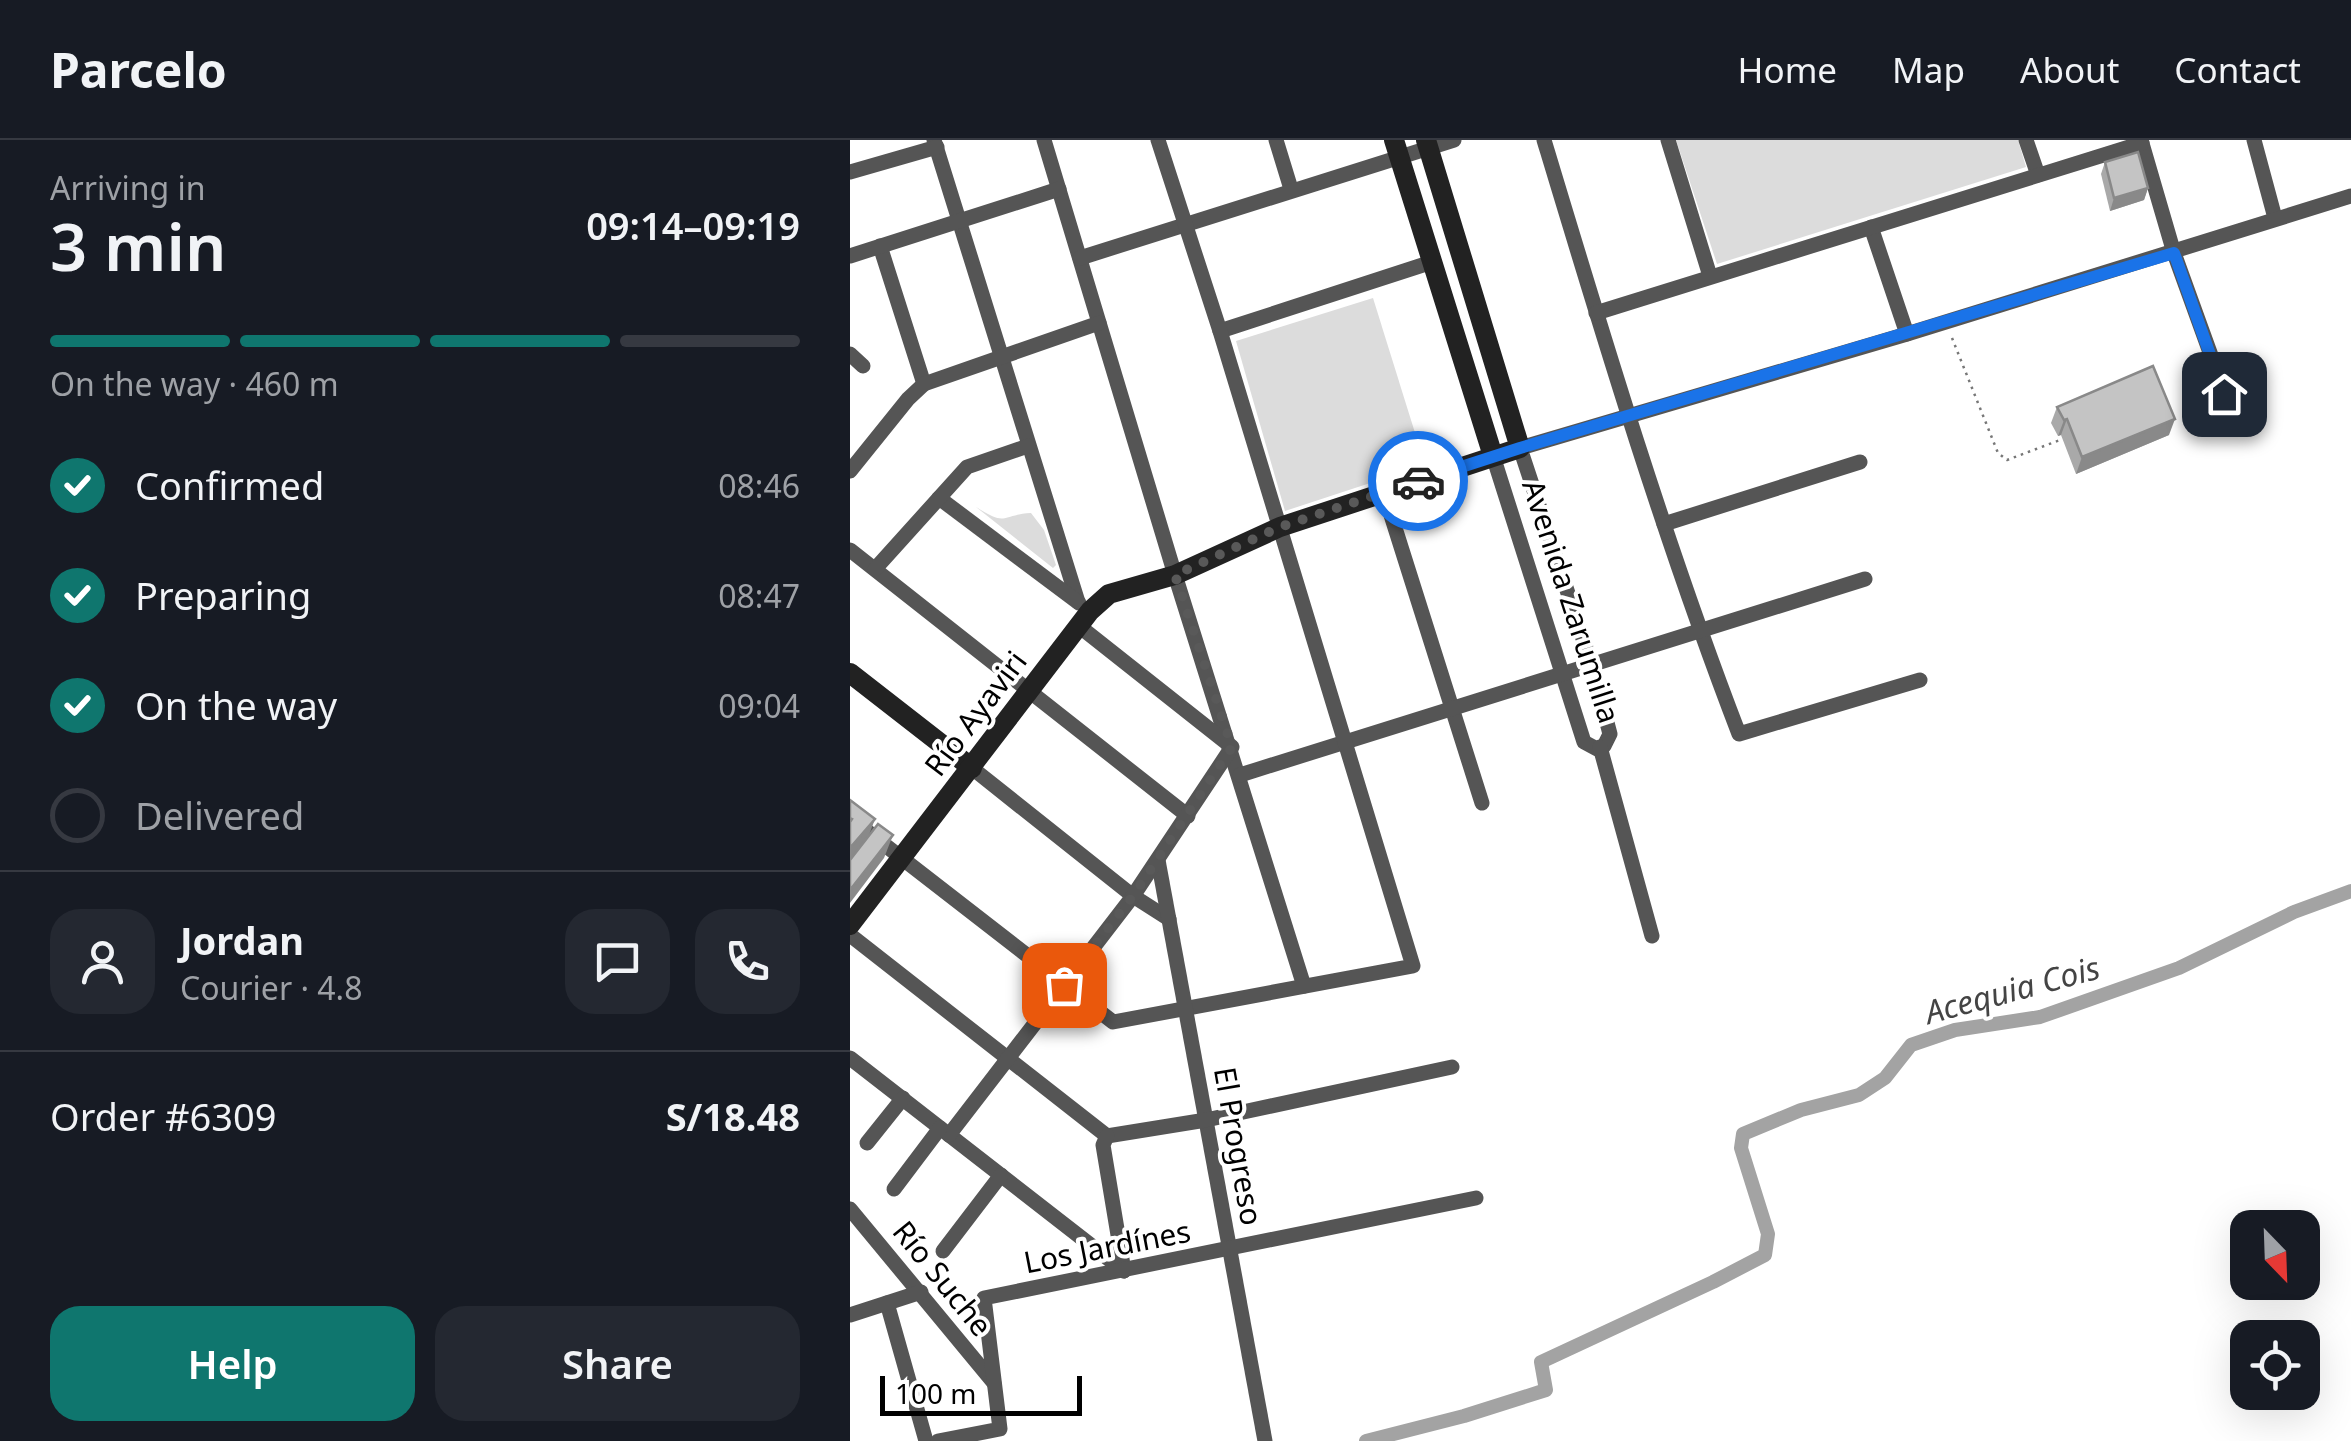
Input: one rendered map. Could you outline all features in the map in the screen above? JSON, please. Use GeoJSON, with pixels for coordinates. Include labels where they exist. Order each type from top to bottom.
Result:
{"type":"FeatureCollection","features":[{"type":"Feature","properties":{"kind":"street"},"geometry":{"type":"LineString","coordinates":[[1044,140],[1304,986]]}},
{"type":"Feature","properties":{"kind":"street"},"geometry":{"type":"LineString","coordinates":[[850,818],[1113,1022],[1413,966],[1158,140]]}},
{"type":"Feature","properties":{"kind":"street"},"geometry":{"type":"LineString","coordinates":[[1276,140],[1291,189]]}},
{"type":"Feature","properties":{"kind":"street"},"geometry":{"type":"LineString","coordinates":[[1080,258],[1291,189],[1396,148],[1454,140]]}},
{"type":"Feature","properties":{"kind":"street"},"geometry":{"type":"LineString","coordinates":[[1544,140],[1699,632],[1739,734],[1920,680]]}},
{"type":"Feature","properties":{"kind":"street"},"geometry":{"type":"LineString","coordinates":[[1668,140],[1710,276]]}},
{"type":"Feature","properties":{"kind":"street"},"geometry":{"type":"LineString","coordinates":[[2026,140],[2038,175]]}},
{"type":"Feature","properties":{"kind":"street"},"geometry":{"type":"LineString","coordinates":[[2254,140],[2275,218]]}},
{"type":"Feature","properties":{"kind":"street"},"geometry":{"type":"LineString","coordinates":[[1596,313],[2141,141],[2174,253],[2224,394]]}},
{"type":"Feature","properties":{"kind":"street"},"geometry":{"type":"LineString","coordinates":[[850,172],[936,144],[1082,613]]}},
{"type":"Feature","properties":{"kind":"street","name":"Avenida Zarumilla"},"geometry":{"type":"LineString","coordinates":[[1396,148],[1584,742],[1600,747],[1610,734],[1592,666],[1427,144]]}},
{"type":"Feature","properties":{"kind":"street"},"geometry":{"type":"LineString","coordinates":[[851,254],[1060,188]]}},
{"type":"Feature","properties":{"kind":"street"},"geometry":{"type":"LineString","coordinates":[[1520,448],[1907,334],[2351,196]]}},
{"type":"Feature","properties":{"kind":"street"},"geometry":{"type":"LineString","coordinates":[[1871,227],[1907,334]]}},
{"type":"Feature","properties":{"kind":"street"},"geometry":{"type":"LineString","coordinates":[[880,246],[924,384]]}},
{"type":"Feature","properties":{"kind":"street"},"geometry":{"type":"LineString","coordinates":[[1220,332],[1432,262]]}},
{"type":"Feature","properties":{"kind":"street"},"geometry":{"type":"LineString","coordinates":[[850,471],[856,453],[924,384],[1100,323]]}},
{"type":"Feature","properties":{"kind":"street"},"geometry":{"type":"LineString","coordinates":[[850,354],[863,366]]}},
{"type":"Feature","properties":{"kind":"street"},"geometry":{"type":"LineString","coordinates":[[875,570],[967,466],[1028,446]]}},
{"type":"Feature","properties":{"kind":"street","name":"Río Ayaviri"},"geometry":{"type":"LineString","coordinates":[[850,925],[1030,691],[1082,613],[1110,594],[1175,575],[1280,527],[1520,448]]}},
{"type":"Feature","properties":{"kind":"street"},"geometry":{"type":"LineString","coordinates":[[1664,524],[1860,462]]}},
{"type":"Feature","properties":{"kind":"street"},"geometry":{"type":"LineString","coordinates":[[1384,493],[1482,803]]}},
{"type":"Feature","properties":{"kind":"street"},"geometry":{"type":"LineString","coordinates":[[939,498],[1082,613],[1232,747]]}},
{"type":"Feature","properties":{"kind":"street"},"geometry":{"type":"LineString","coordinates":[[850,550],[1188,816]]}},
{"type":"Feature","properties":{"kind":"street"},"geometry":{"type":"LineString","coordinates":[[1240,775],[1865,579]]}},
{"type":"Feature","properties":{"kind":"street"},"geometry":{"type":"LineString","coordinates":[[850,673],[1133,896],[1169,920]]}},
{"type":"Feature","properties":{"kind":"street"},"geometry":{"type":"LineString","coordinates":[[894,1188],[1007,1058],[1133,896],[1232,747]]}},
{"type":"Feature","properties":{"kind":"street"},"geometry":{"type":"LineString","coordinates":[[1600,747],[1652,936]]}},
{"type":"Feature","properties":{"kind":"street","name":"El Progreso"},"geometry":{"type":"LineString","coordinates":[[1158,860],[1265,1441]]}},
{"type":"Feature","properties":{"kind":"street"},"geometry":{"type":"LineString","coordinates":[[850,935],[1107,1136],[1206,1120],[1452,1067]]}},
{"type":"Feature","properties":{"kind":"street"},"geometry":{"type":"LineString","coordinates":[[850,1081],[856,1062],[1124,1270]]}},
{"type":"Feature","properties":{"kind":"street"},"geometry":{"type":"LineString","coordinates":[[867,1143],[903,1098]]}},
{"type":"Feature","properties":{"kind":"street"},"geometry":{"type":"LineString","coordinates":[[1107,1136],[1103,1145],[1124,1270]]}},
{"type":"Feature","properties":{"kind":"street"},"geometry":{"type":"LineString","coordinates":[[943,1251],[1001,1174]]}},
{"type":"Feature","properties":{"kind":"street","name":"Los Jardínes"},"geometry":{"type":"LineString","coordinates":[[994,1383],[984,1298],[1476,1198]]}},
{"type":"Feature","properties":{"kind":"street","name":"Río Suche"},"geometry":{"type":"LineString","coordinates":[[850,1210],[994,1383]]}},
{"type":"Feature","properties":{"kind":"street"},"geometry":{"type":"LineString","coordinates":[[850,1315],[921,1292]]}},
{"type":"Feature","properties":{"kind":"street"},"geometry":{"type":"LineString","coordinates":[[887,1303],[926,1441]]}},
{"type":"Feature","properties":{"kind":"street"},"geometry":{"type":"LineString","coordinates":[[938,1441],[1000,1429],[994,1383]]}},
{"type":"Feature","properties":{"kind":"path"},"geometry":{"type":"LineString","coordinates":[[1945,322],[1998,453],[2007,460],[2060,440]]}},
{"type":"Feature","properties":{"kind":"shaded area"},"geometry":{"type":"Polygon","coordinates":[[[1676,140],[2018,140],[2026,167],[1717,264],[1676,140]]]}},
{"type":"Feature","properties":{"kind":"shaded area"},"geometry":{"type":"Polygon","coordinates":[[[1373,298],[1425,465],[1285,511],[1236,341],[1373,298]]]}},
{"type":"Feature","properties":{"kind":"shaded area"},"geometry":{"type":"Polygon","coordinates":[[[976,507],[999,518],[1031,513],[1044,530],[1056,565],[1053,568],[976,507]]]}},
{"type":"Feature","properties":{"kind":"building"},"geometry":{"type":"Polygon","coordinates":[[[2138,152],[2148,188],[2114,198],[2105,162],[2138,152]]]}},
{"type":"Feature","properties":{"kind":"building"},"geometry":{"type":"Polygon","coordinates":[[[2153,366],[2175,419],[2082,457],[2067,419],[2057,407],[2153,366]]]}},
{"type":"Feature","properties":{"kind":"building"},"geometry":{"type":"Polygon","coordinates":[[[850,800],[875,819],[850,848],[852,819],[850,800]]]}},
{"type":"Feature","properties":{"kind":"building"},"geometry":{"type":"Polygon","coordinates":[[[878,824],[893,835],[850,890],[850,860],[878,824]]]}},
{"type":"Feature","properties":{"kind":"waterway","name":"Acequia Cois"},"geometry":{"type":"LineString","coordinates":[[1366,1441],[1546,1390],[1541,1362],[1765,1255],[1768,1234],[1741,1148],[1743,1134],[1801,1110],[1859,1095],[1885,1078],[1911,1045],[1955,1030],[2040,1017],[2179,968],[2294,912],[2351,891]]}},
{"type":"Feature","properties":{"kind":"way so far"},"geometry":{"type":"LineString","coordinates":[[1064,985],[1133,896],[1232,747],[1175,575],[1280,527],[1418,481]]}},
{"type":"Feature","properties":{"kind":"route"},"geometry":{"type":"LineString","coordinates":[[1418,481],[2174,253],[2224,394]]}}]}
